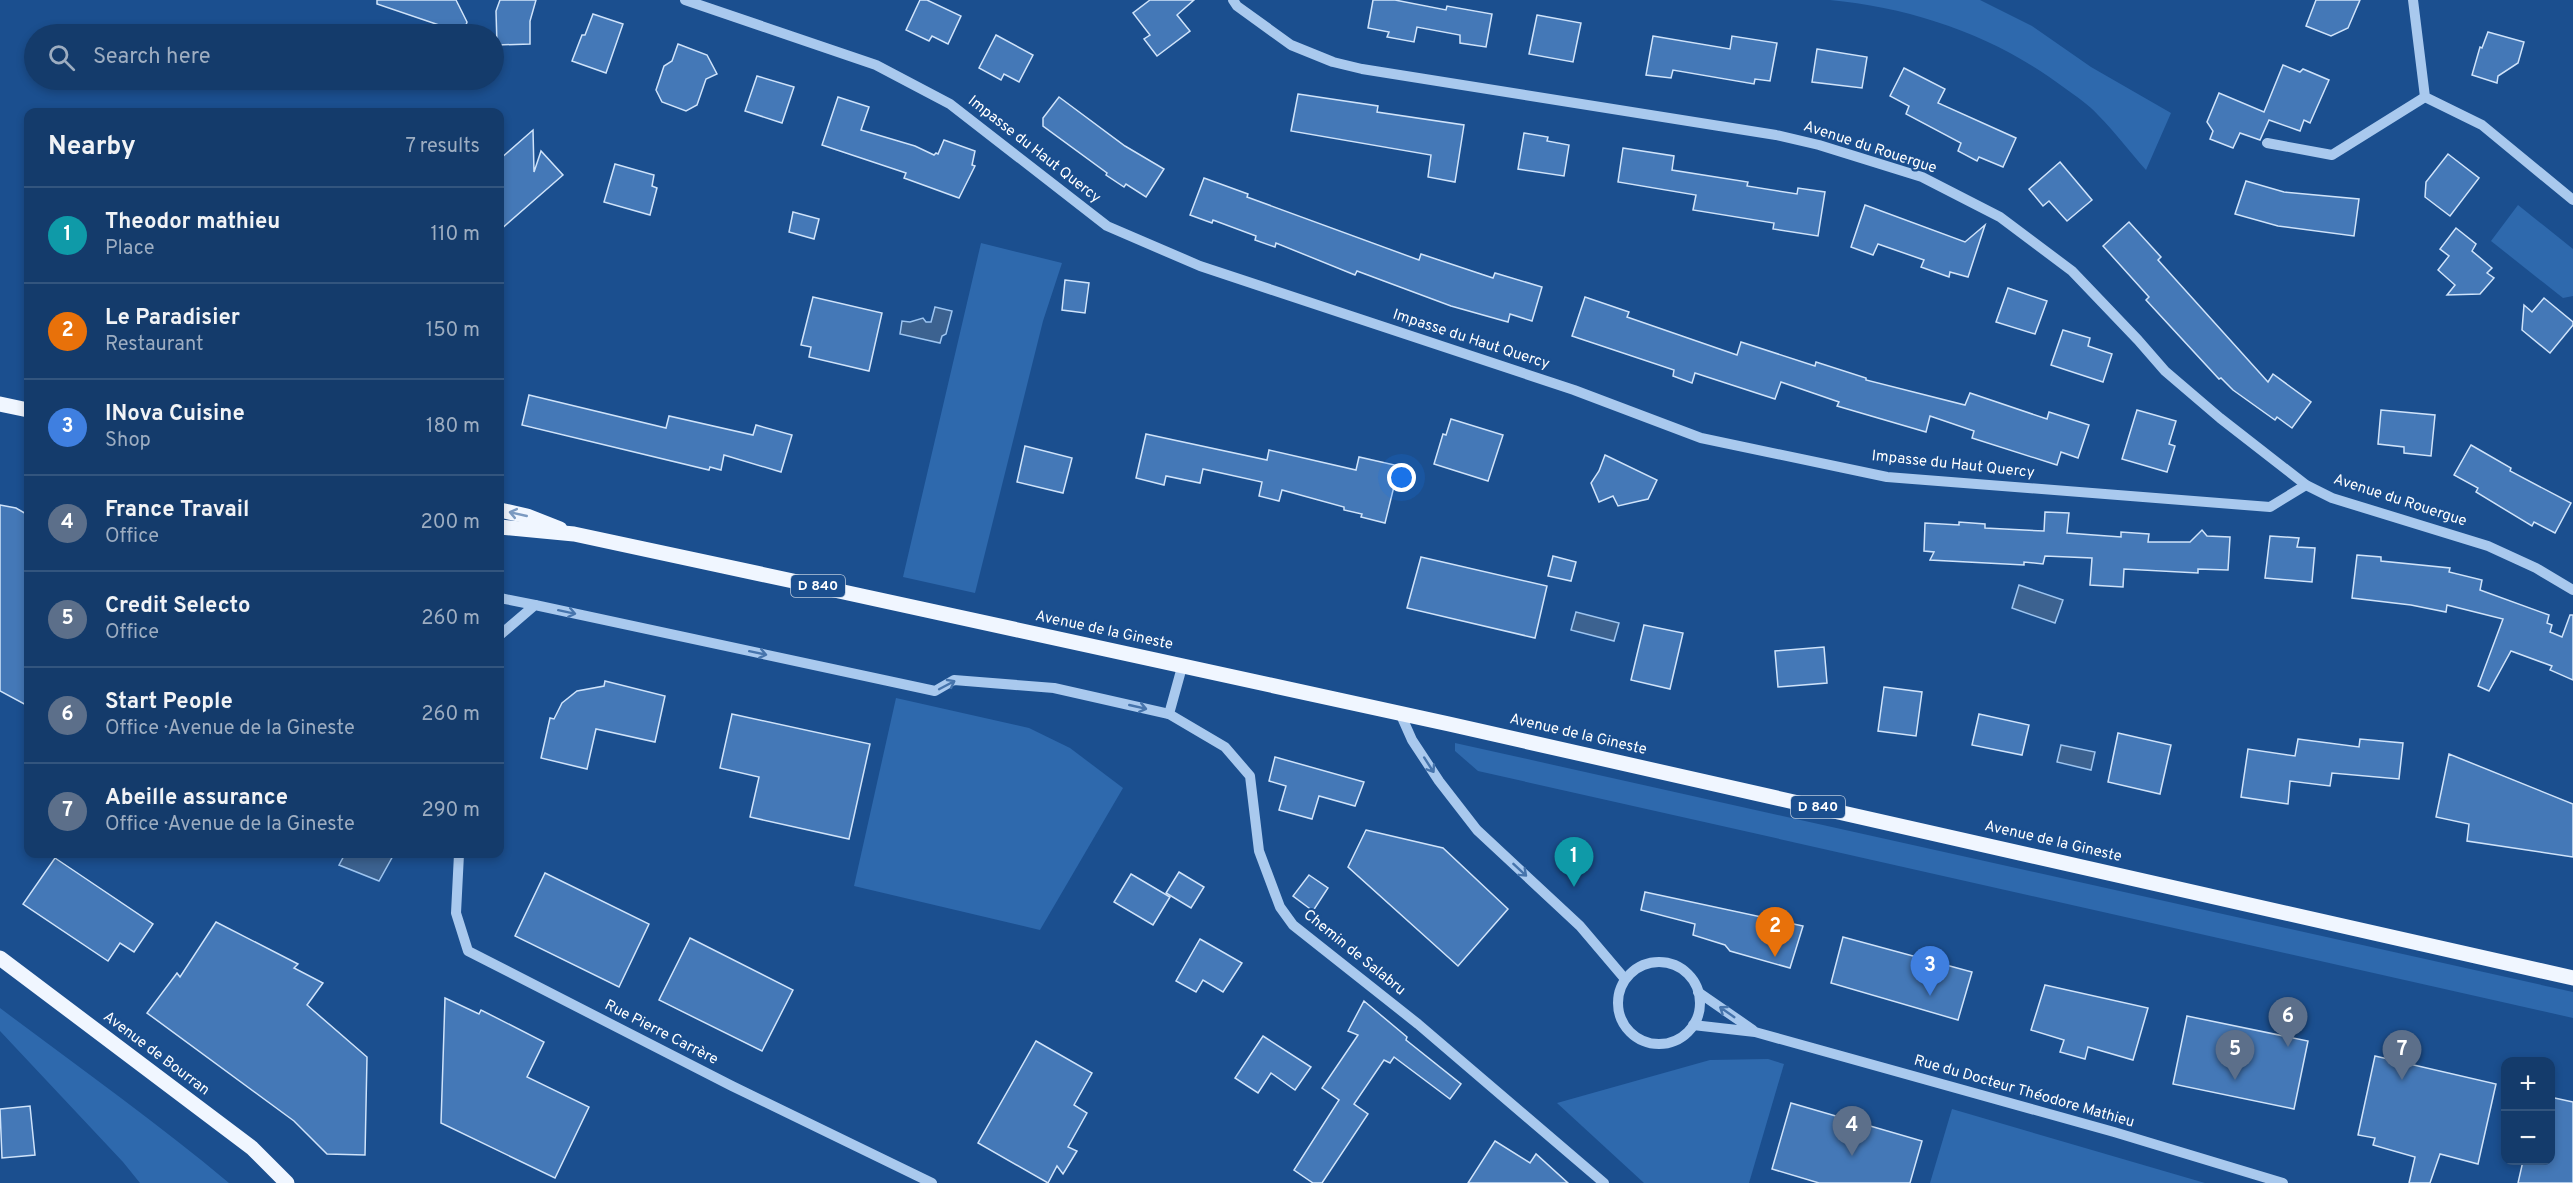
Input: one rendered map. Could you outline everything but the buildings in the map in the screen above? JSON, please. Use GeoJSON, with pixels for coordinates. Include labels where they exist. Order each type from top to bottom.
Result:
{"type":"FeatureCollection","features":[{"type":"Feature","properties":{"kind":"main road"},"geometry":{"type":"LineString","coordinates":[[0,404],[24,409]]}},
{"type":"Feature","properties":{"kind":"main road","name":"Avenue de la Gineste"},"geometry":{"type":"LineString","coordinates":[[504,511],[527,516],[574,534]]}},
{"type":"Feature","properties":{"kind":"main road","name":"Avenue de la Gineste"},"geometry":{"type":"LineString","coordinates":[[504,527],[574,534],[1400,713],[2573,978]]}},
{"type":"Feature","properties":{"kind":"main road","name":"Avenue de Bourran"},"geometry":{"type":"LineString","coordinates":[[0,958],[252,1148],[287,1183]]}},
{"type":"Feature","properties":{"kind":"street","name":"Impasse du Haut Quercy"},"geometry":{"type":"LineString","coordinates":[[685,0],[886,70],[950,104],[1107,226],[1164,251],[1210,270],[1574,390],[1701,438],[1887,477],[1971,484],[2270,507],[2306,485]]}},
{"type":"Feature","properties":{"kind":"street","name":"Avenue du Rouergue"},"geometry":{"type":"LineString","coordinates":[[1233,0],[1237,6],[1291,45],[1333,62],[1776,135],[1819,145],[1922,177],[2000,217],[2072,271],[2165,371],[2220,418],[2306,485],[2332,498],[2488,546],[2536,568],[2573,590]]}},
{"type":"Feature","properties":{"kind":"street"},"geometry":{"type":"LineString","coordinates":[[2413,0],[2425,97]]}},
{"type":"Feature","properties":{"kind":"street"},"geometry":{"type":"LineString","coordinates":[[2267,143],[2332,154],[2425,97]]}},
{"type":"Feature","properties":{"kind":"street"},"geometry":{"type":"LineString","coordinates":[[2425,97],[2482,125],[2573,200]]}},
{"type":"Feature","properties":{"kind":"street","name":"Chemin de Salabru"},"geometry":{"type":"LineString","coordinates":[[504,599],[935,691],[954,680],[1054,688],[1169,714],[1225,747],[1250,776],[1259,851],[1280,907],[1293,925],[1418,1024],[1604,1183]]}},
{"type":"Feature","properties":{"kind":"street"},"geometry":{"type":"LineString","coordinates":[[504,632],[535,605]]}},
{"type":"Feature","properties":{"kind":"street"},"geometry":{"type":"LineString","coordinates":[[1169,714],[1182,667]]}},
{"type":"Feature","properties":{"kind":"street"},"geometry":{"type":"LineString","coordinates":[[1400,713],[1412,740],[1439,781],[1477,830],[1580,926],[1625,979],[1619,992],[1618,1005],[1621,1019],[1637,1038],[1661,1044],[1674,1041],[1685,1034],[1698,1015],[1698,992]]}},
{"type":"Feature","properties":{"kind":"street","name":"Rue Pierre Carrère"},"geometry":{"type":"LineString","coordinates":[[459,858],[456,913],[468,951],[732,1086],[932,1183]]}},
{"type":"Feature","properties":{"kind":"street","name":"Rue du Docteur Théodore Mathieu"},"geometry":{"type":"LineString","coordinates":[[1625,979],[1634,970],[1646,964],[1659,962],[1672,964],[1683,970],[1693,980],[1698,992],[1755,1032]]}},
{"type":"Feature","properties":{"kind":"street","name":"Rue du Docteur Théodore Mathieu"},"geometry":{"type":"LineString","coordinates":[[1693,1025],[1755,1032],[2081,1123],[2283,1183]]}},
{"type":"Feature","properties":{"kind":"shaded area"},"geometry":{"type":"Polygon","coordinates":[[[1830,0],[1980,0],[2032,26],[2091,67],[2171,113],[2146,170],[2091,108],[2012,54],[1984,40],[1924,18],[1862,4],[1830,0]]]}},
{"type":"Feature","properties":{"kind":"shaded area"},"geometry":{"type":"Polygon","coordinates":[[[2518,205],[2573,249],[2573,296],[2563,298],[2491,241],[2518,205]]]}},
{"type":"Feature","properties":{"kind":"shaded area"},"geometry":{"type":"Polygon","coordinates":[[[981,243],[1062,263],[1043,321],[975,593],[903,577],[981,243]]]}},
{"type":"Feature","properties":{"kind":"shaded area"},"geometry":{"type":"Polygon","coordinates":[[[935,307],[952,311],[946,334],[942,336],[940,343],[900,334],[902,321],[910,322],[923,318],[926,322],[931,322],[935,307]]]}},
{"type":"Feature","properties":{"kind":"shaded area"},"geometry":{"type":"Polygon","coordinates":[[[2019,585],[2063,600],[2055,623],[2012,608],[2019,585]]]}},
{"type":"Feature","properties":{"kind":"shaded area"},"geometry":{"type":"Polygon","coordinates":[[[1576,612],[1619,623],[1614,641],[1571,630],[1576,612]]]}},
{"type":"Feature","properties":{"kind":"shaded area"},"geometry":{"type":"Polygon","coordinates":[[[896,698],[1029,728],[1070,748],[1123,788],[1040,930],[854,886],[896,698]]]}},
{"type":"Feature","properties":{"kind":"shaded area"},"geometry":{"type":"Polygon","coordinates":[[[1455,743],[2573,992],[2573,1018],[1478,771],[1455,751],[1455,743]]]}},
{"type":"Feature","properties":{"kind":"shaded area"},"geometry":{"type":"Polygon","coordinates":[[[2061,745],[2095,752],[2091,770],[2057,762],[2061,745]]]}},
{"type":"Feature","properties":{"kind":"shaded area"},"geometry":{"type":"Polygon","coordinates":[[[343,858],[392,858],[379,881],[339,865],[343,858]]]}},
{"type":"Feature","properties":{"kind":"shaded area"},"geometry":{"type":"Polygon","coordinates":[[[0,1008],[229,1183],[140,1183],[0,1031],[0,1008]]]}},
{"type":"Feature","properties":{"kind":"shaded area"},"geometry":{"type":"Polygon","coordinates":[[[1768,1059],[1784,1064],[1749,1183],[1644,1183],[1557,1103],[1710,1060],[1768,1059]]]}},
{"type":"Feature","properties":{"kind":"shaded area"},"geometry":{"type":"Polygon","coordinates":[[[1952,1109],[2205,1183],[1930,1183],[1952,1109]]]}},
{"type":"Feature","properties":{"kind":"place","name":"Theodor mathieu"},"geometry":{"type":"Point","coordinates":[1574,887]}},
{"type":"Feature","properties":{"kind":"place","name":"Le Paradisier"},"geometry":{"type":"Point","coordinates":[1775,957]}},
{"type":"Feature","properties":{"kind":"place","name":"INova Cuisine"},"geometry":{"type":"Point","coordinates":[1930,996]}},
{"type":"Feature","properties":{"kind":"place","name":"Start People"},"geometry":{"type":"Point","coordinates":[2288,1047]}},
{"type":"Feature","properties":{"kind":"place","name":"Credit Selecto"},"geometry":{"type":"Point","coordinates":[2235,1080]}},
{"type":"Feature","properties":{"kind":"place","name":"Abeille assurance"},"geometry":{"type":"Point","coordinates":[2402,1080]}},
{"type":"Feature","properties":{"kind":"place","name":"France Travail"},"geometry":{"type":"Point","coordinates":[1852,1156]}}]}
